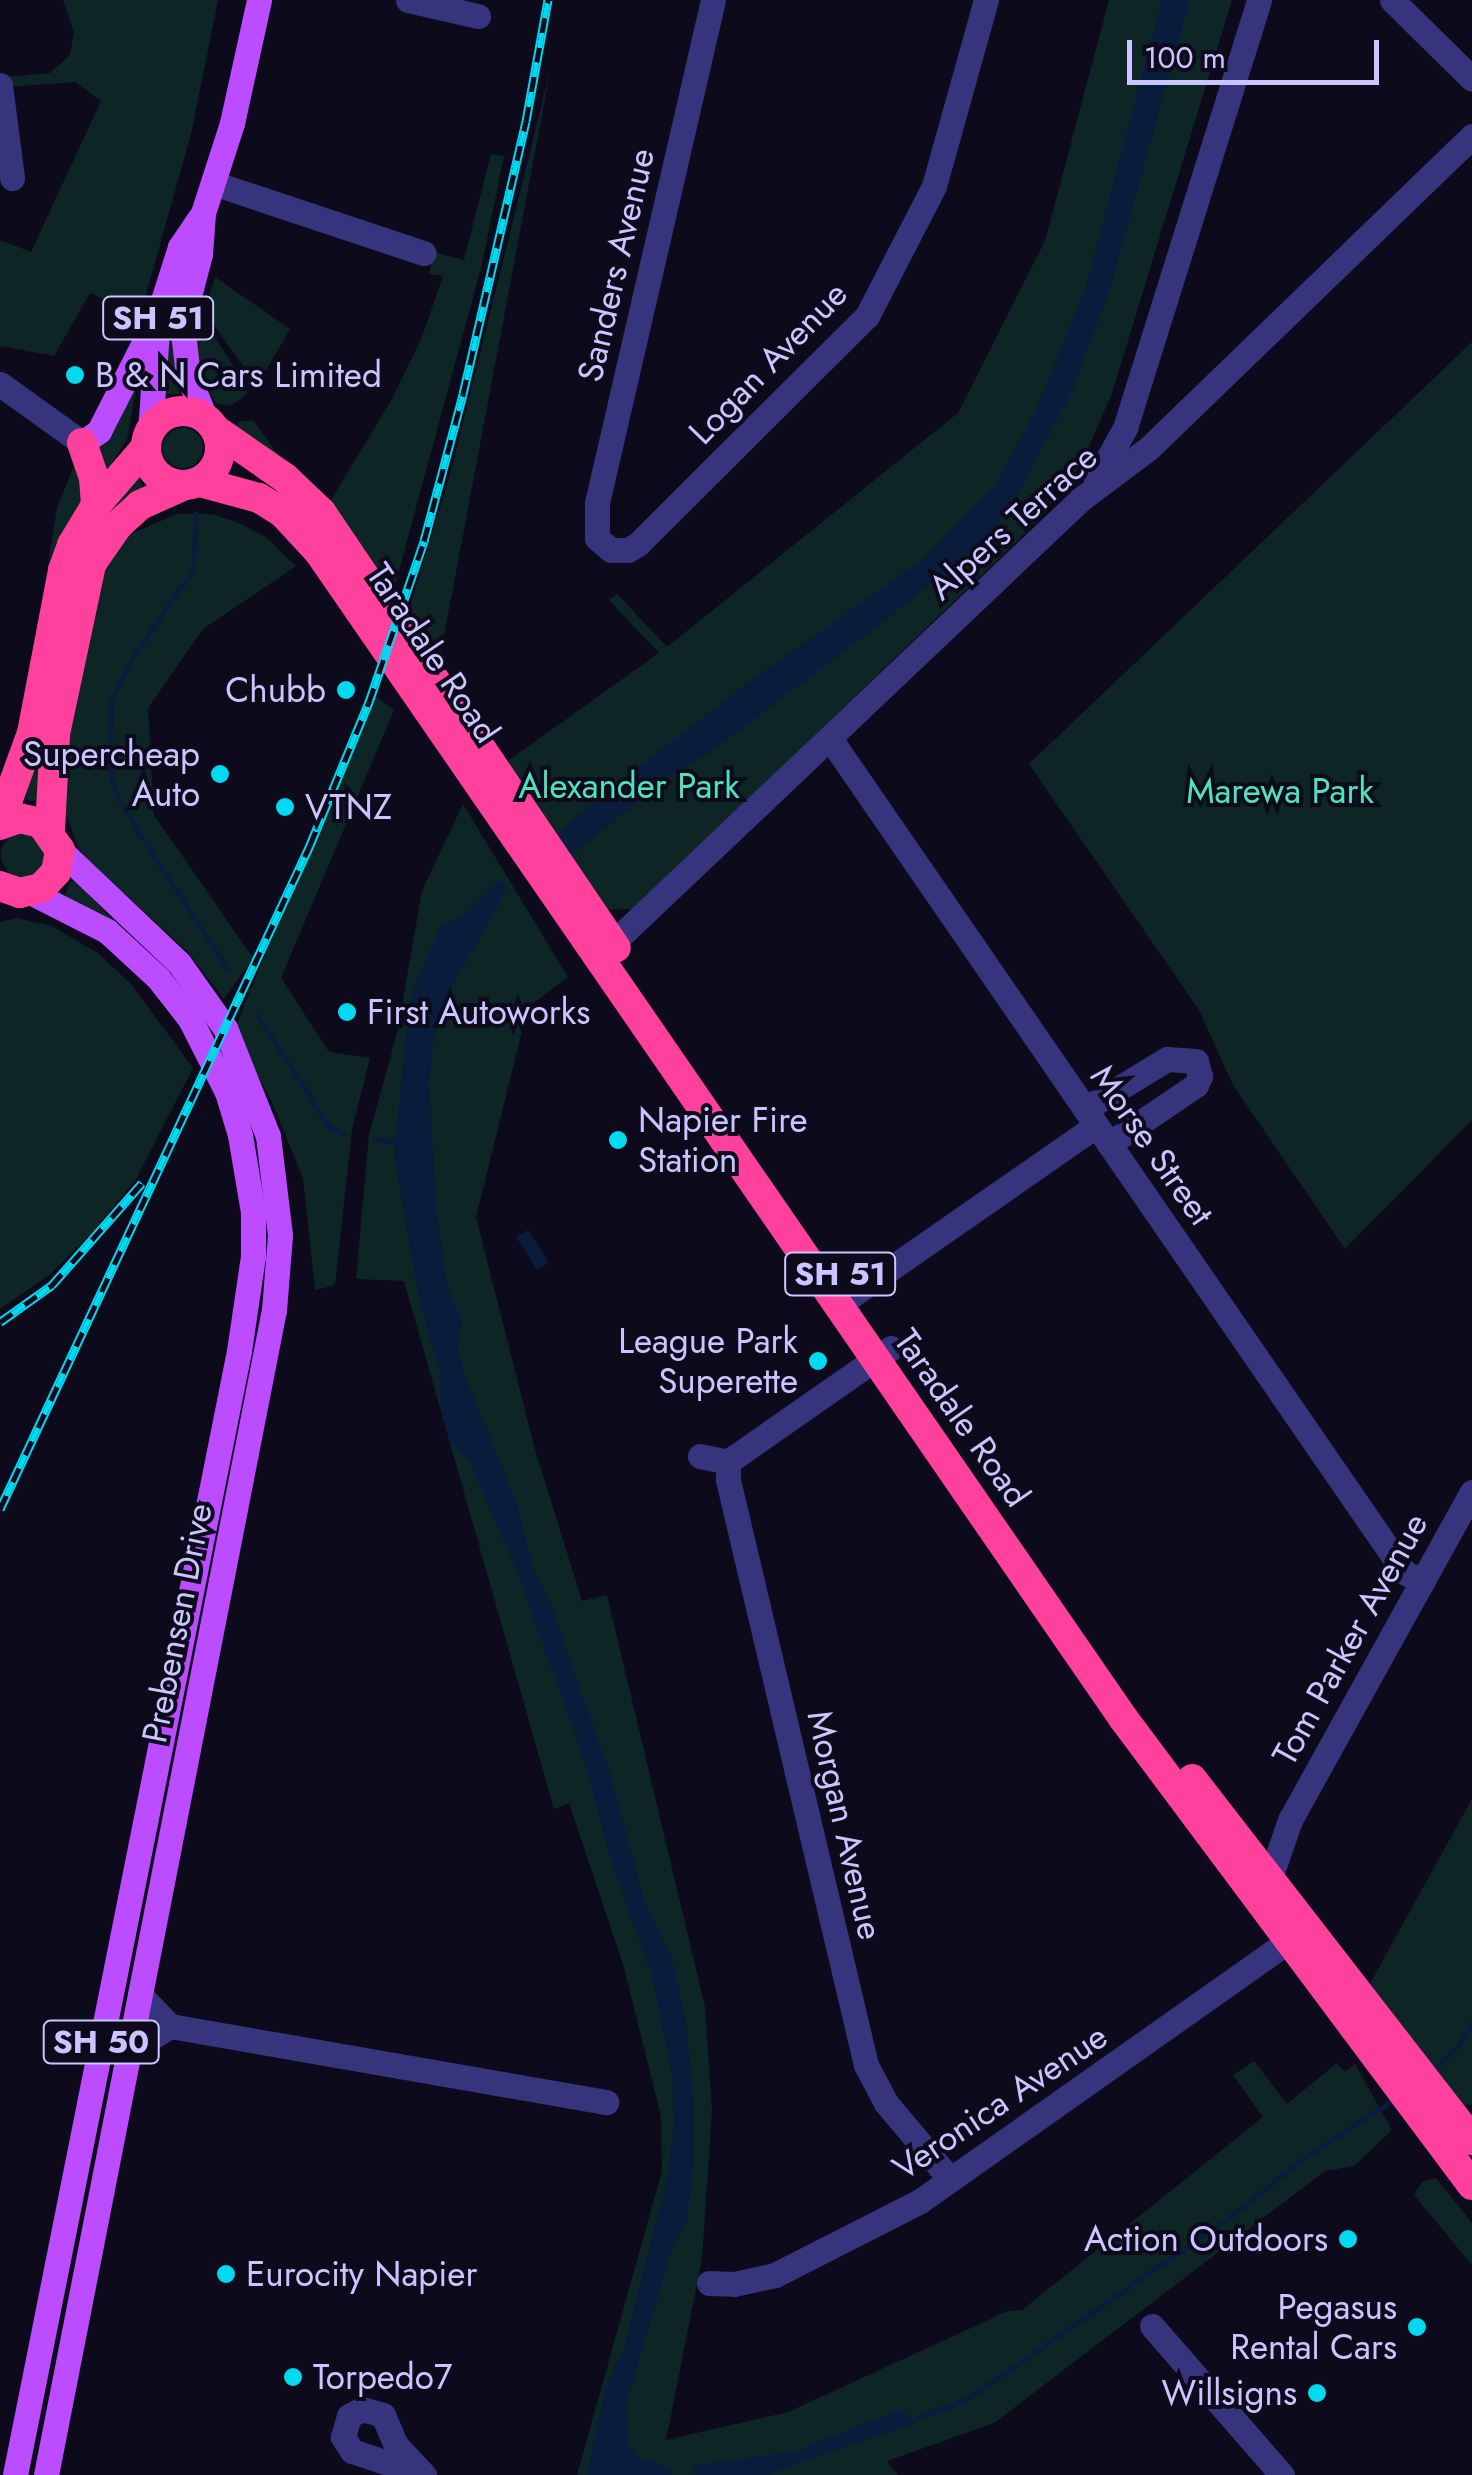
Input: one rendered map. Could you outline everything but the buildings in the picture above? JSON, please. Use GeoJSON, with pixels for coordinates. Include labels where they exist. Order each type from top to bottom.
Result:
{"type":"FeatureCollection","features":[{"type":"Feature","properties":{"kind":"highway"},"geometry":{"type":"LineString","coordinates":[[189,412],[211,425],[218,460],[192,483],[140,506],[118,524],[91,564],[55,734],[55,840],[30,818],[0,823],[36,716],[63,570],[96,505],[170,414],[189,412]]}},
{"type":"Feature","properties":{"kind":"highway","name":"Taradale Road"},"geometry":{"type":"LineString","coordinates":[[211,425],[285,478],[321,512],[606,951]]}},
{"type":"Feature","properties":{"kind":"highway","name":"SH 51"},"geometry":{"type":"LineString","coordinates":[[148,440],[154,470],[173,484],[192,483]]}},
{"type":"Feature","properties":{"kind":"highway"},"geometry":{"type":"LineString","coordinates":[[82,443],[94,477],[96,505]]}},
{"type":"Feature","properties":{"kind":"highway","name":"Taradale Road"},"geometry":{"type":"LineString","coordinates":[[192,483],[259,498],[304,532],[606,951],[883,1353],[1124,1718],[1298,1934],[1468,2159]]}},
{"type":"Feature","properties":{"kind":"highway","name":"SH 50"},"geometry":{"type":"LineString","coordinates":[[10,891],[56,872],[55,840]]}},
{"type":"Feature","properties":{"kind":"highway","name":"Taradale Road"},"geometry":{"type":"LineString","coordinates":[[883,1353],[1141,1711],[1269,1881],[1298,1934]]}},
{"type":"Feature","properties":{"kind":"main road","name":"SH 51"},"geometry":{"type":"LineString","coordinates":[[211,425],[188,376],[182,341],[185,306],[200,254],[203,213],[232,123],[259,0]]}},
{"type":"Feature","properties":{"kind":"main road","name":"SH 51"},"geometry":{"type":"LineString","coordinates":[[148,440],[158,316],[180,248],[203,213]]}},
{"type":"Feature","properties":{"kind":"main road"},"geometry":{"type":"LineString","coordinates":[[82,443],[100,430],[136,350],[158,316]]}},
{"type":"Feature","properties":{"kind":"main road","name":"Prebensen Drive"},"geometry":{"type":"LineString","coordinates":[[46,2475],[274,1310],[279,1207],[268,1136],[225,1028],[179,963],[55,840]]}},
{"type":"Feature","properties":{"kind":"main road","name":"Prebensen Drive"},"geometry":{"type":"LineString","coordinates":[[10,891],[108,931],[158,978],[190,1019],[228,1092],[240,1135],[252,1212],[253,1256],[239,1351],[15,2475]]}},
{"type":"Feature","properties":{"kind":"street"},"geometry":{"type":"LineString","coordinates":[[408,0],[478,16]]}},
{"type":"Feature","properties":{"kind":"street","name":"Sanders Avenue"},"geometry":{"type":"LineString","coordinates":[[601,544],[594,530],[597,503],[713,0]]}},
{"type":"Feature","properties":{"kind":"street","name":"Logan Avenue"},"geometry":{"type":"LineString","coordinates":[[601,544],[622,550],[638,544],[867,316],[934,186],[986,0]]}},
{"type":"Feature","properties":{"kind":"street"},"geometry":{"type":"LineString","coordinates":[[1081,500],[1115,452],[1134,400],[1259,0]]}},
{"type":"Feature","properties":{"kind":"street"},"geometry":{"type":"LineString","coordinates":[[1392,0],[1472,78]]}},
{"type":"Feature","properties":{"kind":"street"},"geometry":{"type":"LineString","coordinates":[[0,84],[12,178]]}},
{"type":"Feature","properties":{"kind":"street","name":"Alpers Terrace"},"geometry":{"type":"LineString","coordinates":[[606,951],[1081,500],[1149,448],[1190,404],[1472,136]]}},
{"type":"Feature","properties":{"kind":"street"},"geometry":{"type":"LineString","coordinates":[[213,183],[424,253]]}},
{"type":"Feature","properties":{"kind":"street"},"geometry":{"type":"LineString","coordinates":[[0,384],[82,443]]}},
{"type":"Feature","properties":{"kind":"street"},"geometry":{"type":"LineString","coordinates":[[1134,400],[1170,412],[1190,404]]}},
{"type":"Feature","properties":{"kind":"street","name":"Morse Street"},"geometry":{"type":"LineString","coordinates":[[831,740],[1404,1572],[1423,1582]]}},
{"type":"Feature","properties":{"kind":"street"},"geometry":{"type":"LineString","coordinates":[[846,1299],[1097,1126]]}},
{"type":"Feature","properties":{"kind":"street"},"geometry":{"type":"LineString","coordinates":[[700,1456],[728,1462],[883,1353]]}},
{"type":"Feature","properties":{"kind":"street","name":"Morgan Avenue"},"geometry":{"type":"LineString","coordinates":[[728,1462],[732,1499],[866,2065],[886,2103],[950,2179]]}},
{"type":"Feature","properties":{"kind":"street","name":"Tom Parker Avenue"},"geometry":{"type":"LineString","coordinates":[[1269,1881],[1290,1820],[1472,1492]]}},
{"type":"Feature","properties":{"kind":"street","name":"Tom Parker Avenue"},"geometry":{"type":"LineString","coordinates":[[1232,1831],[1265,1834],[1290,1820]]}},
{"type":"Feature","properties":{"kind":"street","name":"Veronica Avenue"},"geometry":{"type":"LineString","coordinates":[[710,2283],[734,2284],[775,2275],[920,2201],[1298,1934]]}},
{"type":"Feature","properties":{"kind":"street"},"geometry":{"type":"LineString","coordinates":[[140,1995],[170,2026],[606,2102]]}},
{"type":"Feature","properties":{"kind":"street"},"geometry":{"type":"LineString","coordinates":[[129,2051],[170,2026]]}},
{"type":"Feature","properties":{"kind":"street"},"geometry":{"type":"LineString","coordinates":[[1152,2326],[1282,2475]]}},
{"type":"Feature","properties":{"kind":"street"},"geometry":{"type":"LineString","coordinates":[[370,2408],[383,2415],[406,2459],[424,2475],[346,2445],[343,2430],[349,2416],[370,2408]]}},
{"type":"Feature","properties":{"kind":"street"},"geometry":{"type":"LineString","coordinates":[[367,2456],[382,2450],[390,2428]]}},
{"type":"Feature","properties":{"kind":"green space"},"geometry":{"type":"Polygon","coordinates":[[[63,0],[218,0],[191,134],[140,316],[90,293],[54,356],[0,346],[0,240],[31,252],[101,101],[75,82],[8,87],[5,77],[50,73],[70,55],[74,32],[63,0]]]}},
{"type":"Feature","properties":{"kind":"green space","name":"Alexander Park"},"geometry":{"type":"Polygon","coordinates":[[[1109,0],[1232,0],[1112,393],[1082,463],[1040,519],[632,909],[605,910],[502,765],[659,653],[609,600],[617,594],[667,647],[958,413],[1045,241],[1109,0]]]}},
{"type":"Feature","properties":{"kind":"green space"},"geometry":{"type":"Polygon","coordinates":[[[551,67],[440,657],[409,610],[450,475],[551,67]]]}},
{"type":"Feature","properties":{"kind":"green space"},"geometry":{"type":"Polygon","coordinates":[[[491,154],[504,156],[482,264],[390,604],[331,500],[392,399],[422,337],[443,276],[429,274],[433,252],[464,260],[491,154]]]}},
{"type":"Feature","properties":{"kind":"green space"},"geometry":{"type":"Polygon","coordinates":[[[215,277],[290,329],[257,386],[214,325],[208,301],[215,277]]]}},
{"type":"Feature","properties":{"kind":"green space"},"geometry":{"type":"Polygon","coordinates":[[[201,300],[213,335],[247,386],[247,394],[231,406],[216,403],[199,373],[193,320],[201,300]]]}},
{"type":"Feature","properties":{"kind":"green space"},"geometry":{"type":"Polygon","coordinates":[[[175,305],[170,330],[180,394],[165,394],[164,344],[175,305]]]}},
{"type":"Feature","properties":{"kind":"green space","name":"Marewa Park"},"geometry":{"type":"Polygon","coordinates":[[[1472,342],[1472,1120],[1345,1249],[1233,1085],[1199,1010],[1029,764],[1472,342]]]}},
{"type":"Feature","properties":{"kind":"green space"},"geometry":{"type":"Polygon","coordinates":[[[142,356],[127,439],[105,475],[95,446],[142,356]]]}},
{"type":"Feature","properties":{"kind":"green space"},"geometry":{"type":"Polygon","coordinates":[[[241,421],[254,421],[282,460],[235,427],[241,421]]]}},
{"type":"Feature","properties":{"kind":"green space"},"geometry":{"type":"Polygon","coordinates":[[[183,428],[197,434],[203,448],[197,462],[183,468],[169,462],[163,448],[169,434],[183,428]]]}},
{"type":"Feature","properties":{"kind":"green space"},"geometry":{"type":"Polygon","coordinates":[[[77,458],[86,494],[48,563],[57,508],[77,458]]]}},
{"type":"Feature","properties":{"kind":"green space"},"geometry":{"type":"Polygon","coordinates":[[[138,477],[144,489],[106,524],[39,803],[25,799],[84,542],[138,477]]]}},
{"type":"Feature","properties":{"kind":"green space"},"geometry":{"type":"Polygon","coordinates":[[[177,514],[212,514],[239,523],[267,538],[296,566],[203,629],[148,708],[154,815],[253,958],[224,999],[187,951],[87,859],[77,845],[63,803],[66,740],[100,575],[126,536],[177,514]]]}},
{"type":"Feature","properties":{"kind":"green space"},"geometry":{"type":"Polygon","coordinates":[[[372,693],[394,710],[281,978],[329,1052],[370,1058],[352,1129],[335,1285],[315,1290],[303,1178],[272,1102],[234,1031],[372,693]]]}},
{"type":"Feature","properties":{"kind":"green space"},"geometry":{"type":"Polygon","coordinates":[[[463,804],[568,977],[528,1007],[476,1217],[534,1446],[582,1601],[607,1595],[705,2007],[712,2111],[702,2259],[666,2440],[788,2412],[1008,2311],[1022,2310],[1263,2117],[1233,2075],[1254,2061],[1287,2104],[1337,2063],[1345,2072],[1355,2064],[1392,2130],[1354,2166],[1325,2171],[994,2423],[887,2461],[898,2475],[577,2475],[662,2171],[661,2116],[623,1964],[569,1803],[554,1809],[404,1281],[356,1279],[369,1135],[397,1033],[422,891],[463,804]]]}},
{"type":"Feature","properties":{"kind":"green space"},"geometry":{"type":"Polygon","coordinates":[[[23,833],[38,840],[45,855],[38,870],[23,877],[8,870],[1,855],[8,840],[23,833]]]}},
{"type":"Feature","properties":{"kind":"green space"},"geometry":{"type":"Polygon","coordinates":[[[70,882],[77,882],[139,948],[64,897],[70,882]]]}},
{"type":"Feature","properties":{"kind":"green space"},"geometry":{"type":"Polygon","coordinates":[[[17,918],[52,926],[99,954],[131,984],[193,1068],[136,1179],[90,1235],[48,1276],[0,1309],[0,922],[17,918]]]}},
{"type":"Feature","properties":{"kind":"green space"},"geometry":{"type":"Polygon","coordinates":[[[1472,1799],[1472,2105],[1456,2104],[1367,1989],[1472,1799]]]}},
{"type":"Feature","properties":{"kind":"green space"},"geometry":{"type":"Polygon","coordinates":[[[1436,2178],[1472,2223],[1472,2265],[1414,2195],[1422,2182],[1436,2178]]]}},
{"type":"Feature","properties":{"kind":"water"},"geometry":{"type":"Polygon","coordinates":[[[1162,0],[1190,0],[1110,289],[1072,392],[1013,504],[982,541],[873,630],[712,751],[668,777],[574,853],[564,851],[559,845],[559,833],[608,790],[755,678],[922,560],[994,487],[1036,410],[1085,289],[1162,0]]]}},
{"type":"Feature","properties":{"kind":"water"},"geometry":{"type":"Polygon","coordinates":[[[500,880],[507,888],[445,998],[433,1042],[429,1083],[437,1213],[447,1282],[463,1326],[457,1344],[466,1378],[515,1498],[534,1570],[552,1607],[612,1779],[643,1897],[672,1959],[686,2020],[694,2104],[694,2164],[686,2224],[673,2245],[627,2402],[628,2441],[636,2457],[670,2468],[671,2475],[587,2475],[605,2389],[623,2351],[667,2180],[674,2122],[672,2075],[653,1980],[610,1858],[585,1763],[516,1569],[469,1461],[450,1444],[441,1409],[440,1372],[419,1299],[394,1155],[410,997],[440,927],[467,912],[500,880]]]}},
{"type":"Feature","properties":{"kind":"water"},"geometry":{"type":"Polygon","coordinates":[[[528,1230],[549,1262],[537,1270],[516,1237],[528,1230]]]}},
{"type":"Feature","properties":{"kind":"water"},"geometry":{"type":"Polygon","coordinates":[[[901,2409],[915,2423],[766,2475],[695,2475],[693,2466],[793,2452],[901,2409]]]}},
{"type":"Feature","properties":{"kind":"waterway"},"geometry":{"type":"LineString","coordinates":[[196,513],[193,570],[135,653],[111,699],[109,769],[115,792],[129,817],[227,969]]}},
{"type":"Feature","properties":{"kind":"waterway"},"geometry":{"type":"LineString","coordinates":[[258,1016],[329,1127],[343,1134]]}},
{"type":"Feature","properties":{"kind":"waterway"},"geometry":{"type":"LineString","coordinates":[[375,1139],[402,1143]]}},
{"type":"Feature","properties":{"kind":"waterway"},"geometry":{"type":"LineString","coordinates":[[1431,2073],[1460,2044],[1472,2022]]}},
{"type":"Feature","properties":{"kind":"waterway"},"geometry":{"type":"LineString","coordinates":[[908,2421],[967,2399],[1230,2217],[1304,2158],[1393,2100]]}},
{"type":"Feature","properties":{"kind":"railway"},"geometry":{"type":"LineString","coordinates":[[0,1509],[310,845],[369,702],[424,541],[463,394],[526,121],[548,0]]}},
{"type":"Feature","properties":{"kind":"railway"},"geometry":{"type":"LineString","coordinates":[[0,1322],[52,1285],[142,1183]]}},
{"type":"Feature","properties":{"kind":"place","name":"B & N Cars Limited"},"geometry":{"type":"Point","coordinates":[75,375]}},
{"type":"Feature","properties":{"kind":"place","name":"Chubb"},"geometry":{"type":"Point","coordinates":[346,690]}},
{"type":"Feature","properties":{"kind":"place","name":"Supercheap Auto"},"geometry":{"type":"Point","coordinates":[220,774]}},
{"type":"Feature","properties":{"kind":"place","name":"VTNZ"},"geometry":{"type":"Point","coordinates":[285,807]}},
{"type":"Feature","properties":{"kind":"place","name":"First Autoworks"},"geometry":{"type":"Point","coordinates":[347,1012]}},
{"type":"Feature","properties":{"kind":"place","name":"Napier Fire Station"},"geometry":{"type":"Point","coordinates":[618,1140]}},
{"type":"Feature","properties":{"kind":"place","name":"League Park Superette"},"geometry":{"type":"Point","coordinates":[818,1361]}},
{"type":"Feature","properties":{"kind":"place","name":"Action Outdoors"},"geometry":{"type":"Point","coordinates":[1348,2239]}},
{"type":"Feature","properties":{"kind":"place","name":"Eurocity Napier"},"geometry":{"type":"Point","coordinates":[226,2274]}},
{"type":"Feature","properties":{"kind":"place","name":"Pegasus Rental Cars"},"geometry":{"type":"Point","coordinates":[1417,2327]}},
{"type":"Feature","properties":{"kind":"place","name":"Torpedo7"},"geometry":{"type":"Point","coordinates":[293,2377]}},
{"type":"Feature","properties":{"kind":"place","name":"Willsigns"},"geometry":{"type":"Point","coordinates":[1317,2393]}}]}
